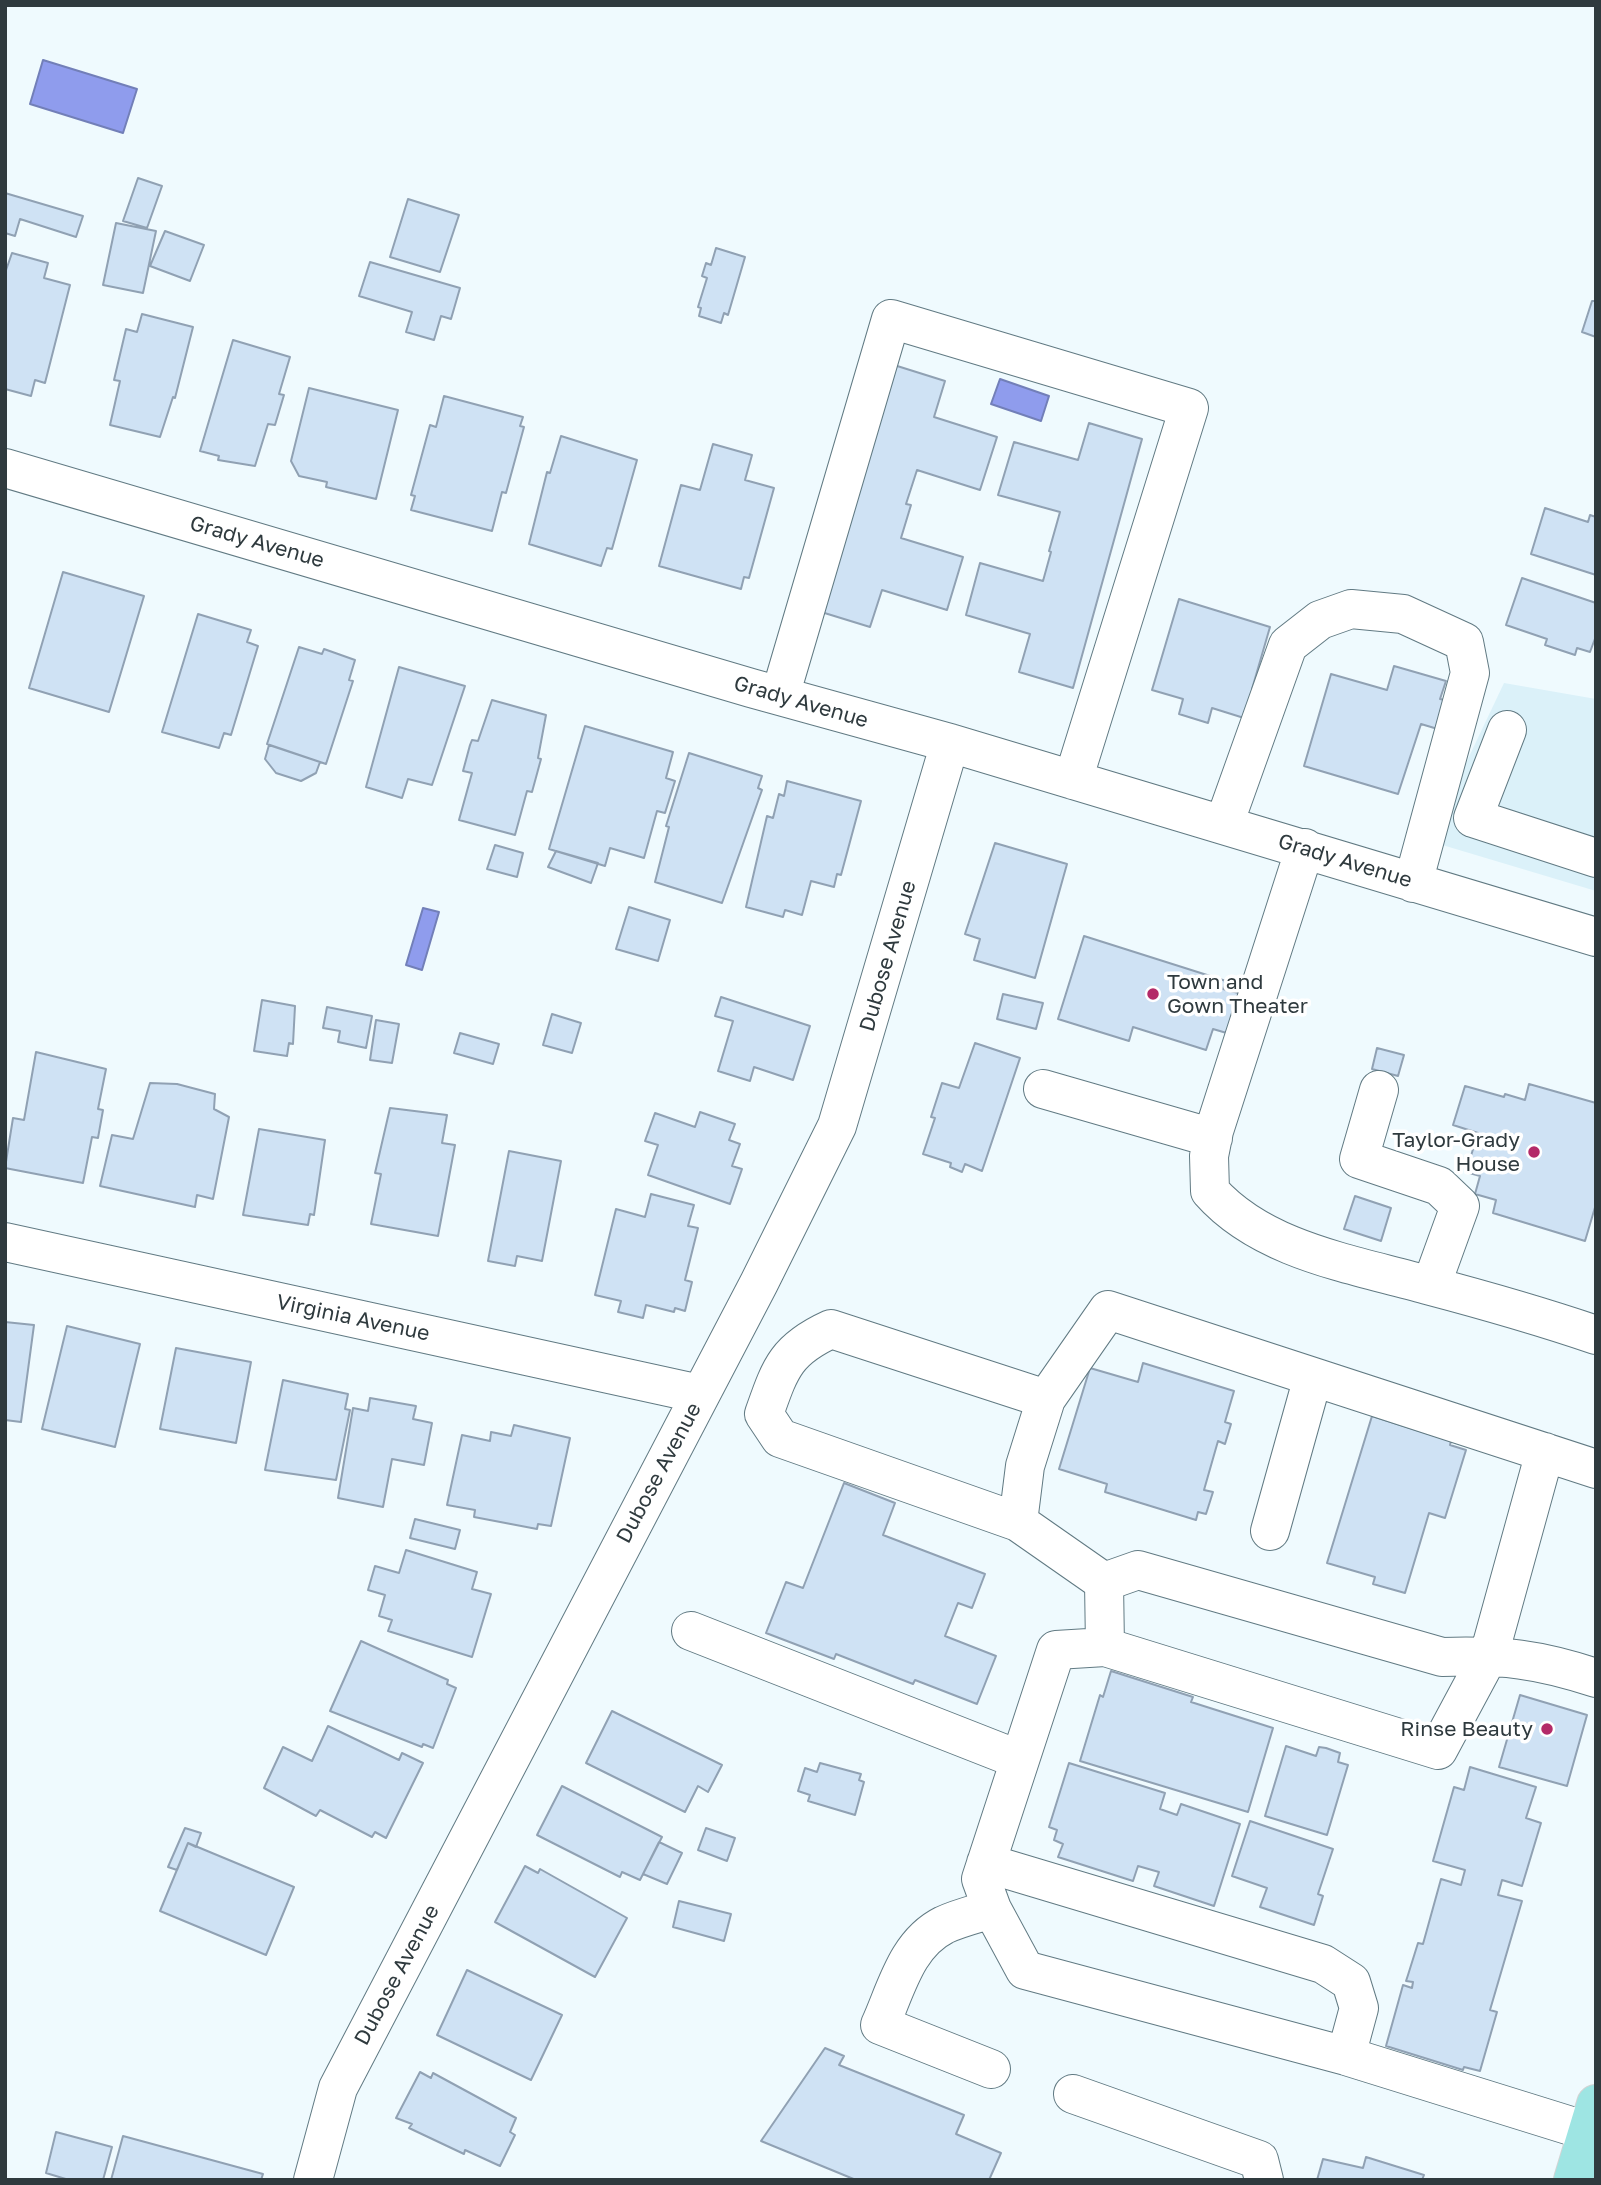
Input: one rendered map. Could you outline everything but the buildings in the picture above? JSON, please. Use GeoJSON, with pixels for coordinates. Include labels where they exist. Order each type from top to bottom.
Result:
{"type":"FeatureCollection","features":[{"type":"Feature","properties":{"kind":"main road"},"geometry":{"type":"LineString","coordinates":[[1573,2180],[1592,2117]]}},
{"type":"Feature","properties":{"kind":"street"},"geometry":{"type":"LineString","coordinates":[[780,696],[891,319],[1189,408],[1073,780]]}},
{"type":"Feature","properties":{"kind":"street","name":"Grady Avenue"},"geometry":{"type":"LineString","coordinates":[[5,468],[780,696],[950,743],[1596,937]]}},
{"type":"Feature","properties":{"kind":"street"},"geometry":{"type":"LineString","coordinates":[[1224,824],[1288,645],[1320,620],[1351,608],[1403,614],[1464,642],[1470,673],[1413,883]]}},
{"type":"Feature","properties":{"kind":"street"},"geometry":{"type":"LineString","coordinates":[[1507,730],[1473,818],[1596,858]]}},
{"type":"Feature","properties":{"kind":"street","name":"Dubose Avenue"},"geometry":{"type":"LineString","coordinates":[[313,2180],[338,2088],[759,1283],[837,1125],[950,743]]}},
{"type":"Feature","properties":{"kind":"street"},"geometry":{"type":"LineString","coordinates":[[1305,848],[1213,1138],[1209,1156],[1210,1191],[1230,1213],[1301,1250],[1541,1316],[1596,1335]]}},
{"type":"Feature","properties":{"kind":"street"},"geometry":{"type":"LineString","coordinates":[[1043,1088],[1213,1138]]}},
{"type":"Feature","properties":{"kind":"street"},"geometry":{"type":"LineString","coordinates":[[1379,1090],[1359,1159],[1439,1186],[1460,1206],[1431,1286]]}},
{"type":"Feature","properties":{"kind":"street","name":"Virginia Avenue"},"geometry":{"type":"LineString","coordinates":[[5,1242],[700,1394]]}},
{"type":"Feature","properties":{"kind":"street"},"geometry":{"type":"LineString","coordinates":[[1018,1522],[1025,1466],[1046,1399],[1108,1310],[1596,1469]]}},
{"type":"Feature","properties":{"kind":"street"},"geometry":{"type":"LineString","coordinates":[[1046,1399],[831,1329],[803,1342],[779,1372],[764,1414],[780,1438],[1018,1522],[1104,1582]]}},
{"type":"Feature","properties":{"kind":"street"},"geometry":{"type":"LineString","coordinates":[[1270,1531],[1314,1377]]}},
{"type":"Feature","properties":{"kind":"street"},"geometry":{"type":"LineString","coordinates":[[1545,1452],[1489,1655],[1438,1751],[1105,1647],[1056,1650],[981,1879],[992,1909],[1025,1970],[1346,2056],[1592,2117]]}},
{"type":"Feature","properties":{"kind":"street"},"geometry":{"type":"LineString","coordinates":[[1104,1582],[1138,1570],[1442,1657],[1489,1655],[1545,1661],[1596,1678]]}},
{"type":"Feature","properties":{"kind":"street"},"geometry":{"type":"LineString","coordinates":[[1104,1582],[1105,1647]]}},
{"type":"Feature","properties":{"kind":"street"},"geometry":{"type":"LineString","coordinates":[[691,1631],[1020,1760]]}},
{"type":"Feature","properties":{"kind":"street"},"geometry":{"type":"LineString","coordinates":[[986,1863],[1323,1964],[1351,1982],[1359,2008],[1346,2056]]}},
{"type":"Feature","properties":{"kind":"street"},"geometry":{"type":"LineString","coordinates":[[991,2069],[880,2025],[906,1963],[923,1940],[944,1925],[992,1909]]}},
{"type":"Feature","properties":{"kind":"street"},"geometry":{"type":"LineString","coordinates":[[1073,2094],[1259,2161],[1264,2180]]}},
{"type":"Feature","properties":{"kind":"shaded area"},"geometry":{"type":"Polygon","coordinates":[[[1504,683],[1596,699],[1596,891],[1429,841],[1504,683]]]}},
{"type":"Feature","properties":{"kind":"water"},"geometry":{"type":"Polygon","coordinates":[[[43,60],[137,89],[123,133],[30,104],[43,60]]]}},
{"type":"Feature","properties":{"kind":"water"},"geometry":{"type":"Polygon","coordinates":[[[1000,379],[1049,396],[1041,421],[991,404],[1000,379]]]}},
{"type":"Feature","properties":{"kind":"water"},"geometry":{"type":"Polygon","coordinates":[[[423,908],[439,912],[422,970],[406,965],[423,908]]]}},
{"type":"Feature","properties":{"kind":"place","name":"Town and Gown Theater"},"geometry":{"type":"Point","coordinates":[1153,994]}},
{"type":"Feature","properties":{"kind":"place","name":"Taylor-Grady House"},"geometry":{"type":"Point","coordinates":[1534,1152]}},
{"type":"Feature","properties":{"kind":"place","name":"Rinse Beauty"},"geometry":{"type":"Point","coordinates":[1547,1729]}}]}
